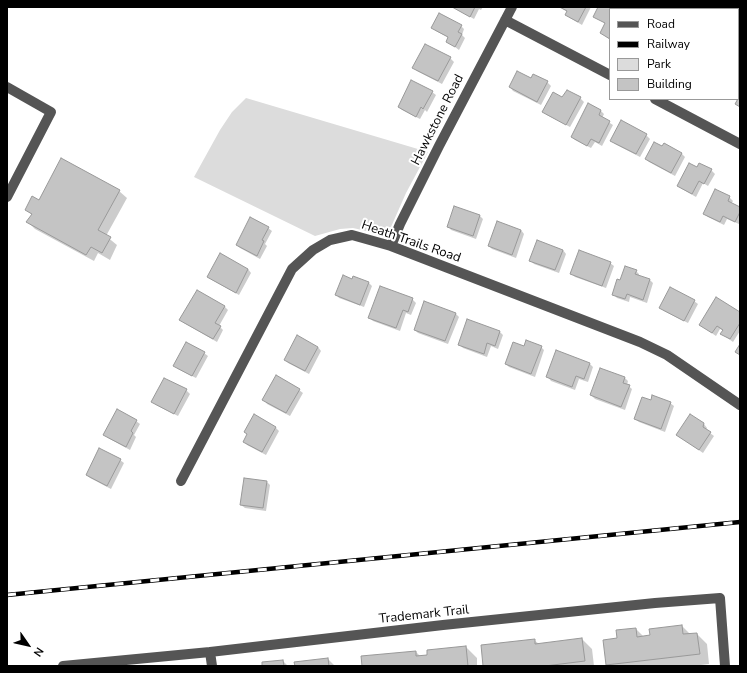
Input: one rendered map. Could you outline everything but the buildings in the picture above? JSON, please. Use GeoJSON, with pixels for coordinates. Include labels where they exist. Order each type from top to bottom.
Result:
{"type":"FeatureCollection","features":[{"type":"Feature","properties":{"kind":"street","name":"Hawkstone Road"},"geometry":{"type":"LineString","coordinates":[[391,246],[400,224],[439,146],[512,7]]}},
{"type":"Feature","properties":{"kind":"street"},"geometry":{"type":"LineString","coordinates":[[505,20],[609,74]]}},
{"type":"Feature","properties":{"kind":"street"},"geometry":{"type":"LineString","coordinates":[[7,87],[51,112],[7,197]]}},
{"type":"Feature","properties":{"kind":"street"},"geometry":{"type":"LineString","coordinates":[[657,100],[740,144]]}},
{"type":"Feature","properties":{"kind":"street","name":"Heath Trails Road"},"geometry":{"type":"LineString","coordinates":[[181,481],[292,269],[313,250],[330,240],[352,235],[391,246],[640,342],[667,355],[740,405]]}},
{"type":"Feature","properties":{"kind":"street","name":"Trademark Trail"},"geometry":{"type":"LineString","coordinates":[[63,666],[210,652],[443,625],[655,603],[720,598],[725,666]]}},
{"type":"Feature","properties":{"kind":"street"},"geometry":{"type":"LineString","coordinates":[[210,652],[212,666]]}},
{"type":"Feature","properties":{"kind":"green space"},"geometry":{"type":"Polygon","coordinates":[[[246,98],[428,152],[406,193],[391,227],[382,232],[375,233],[353,228],[340,229],[315,236],[194,177],[220,130],[232,112],[246,98]]]}},
{"type":"Feature","properties":{"kind":"railway"},"geometry":{"type":"LineString","coordinates":[[7,595],[740,522]]}}]}
